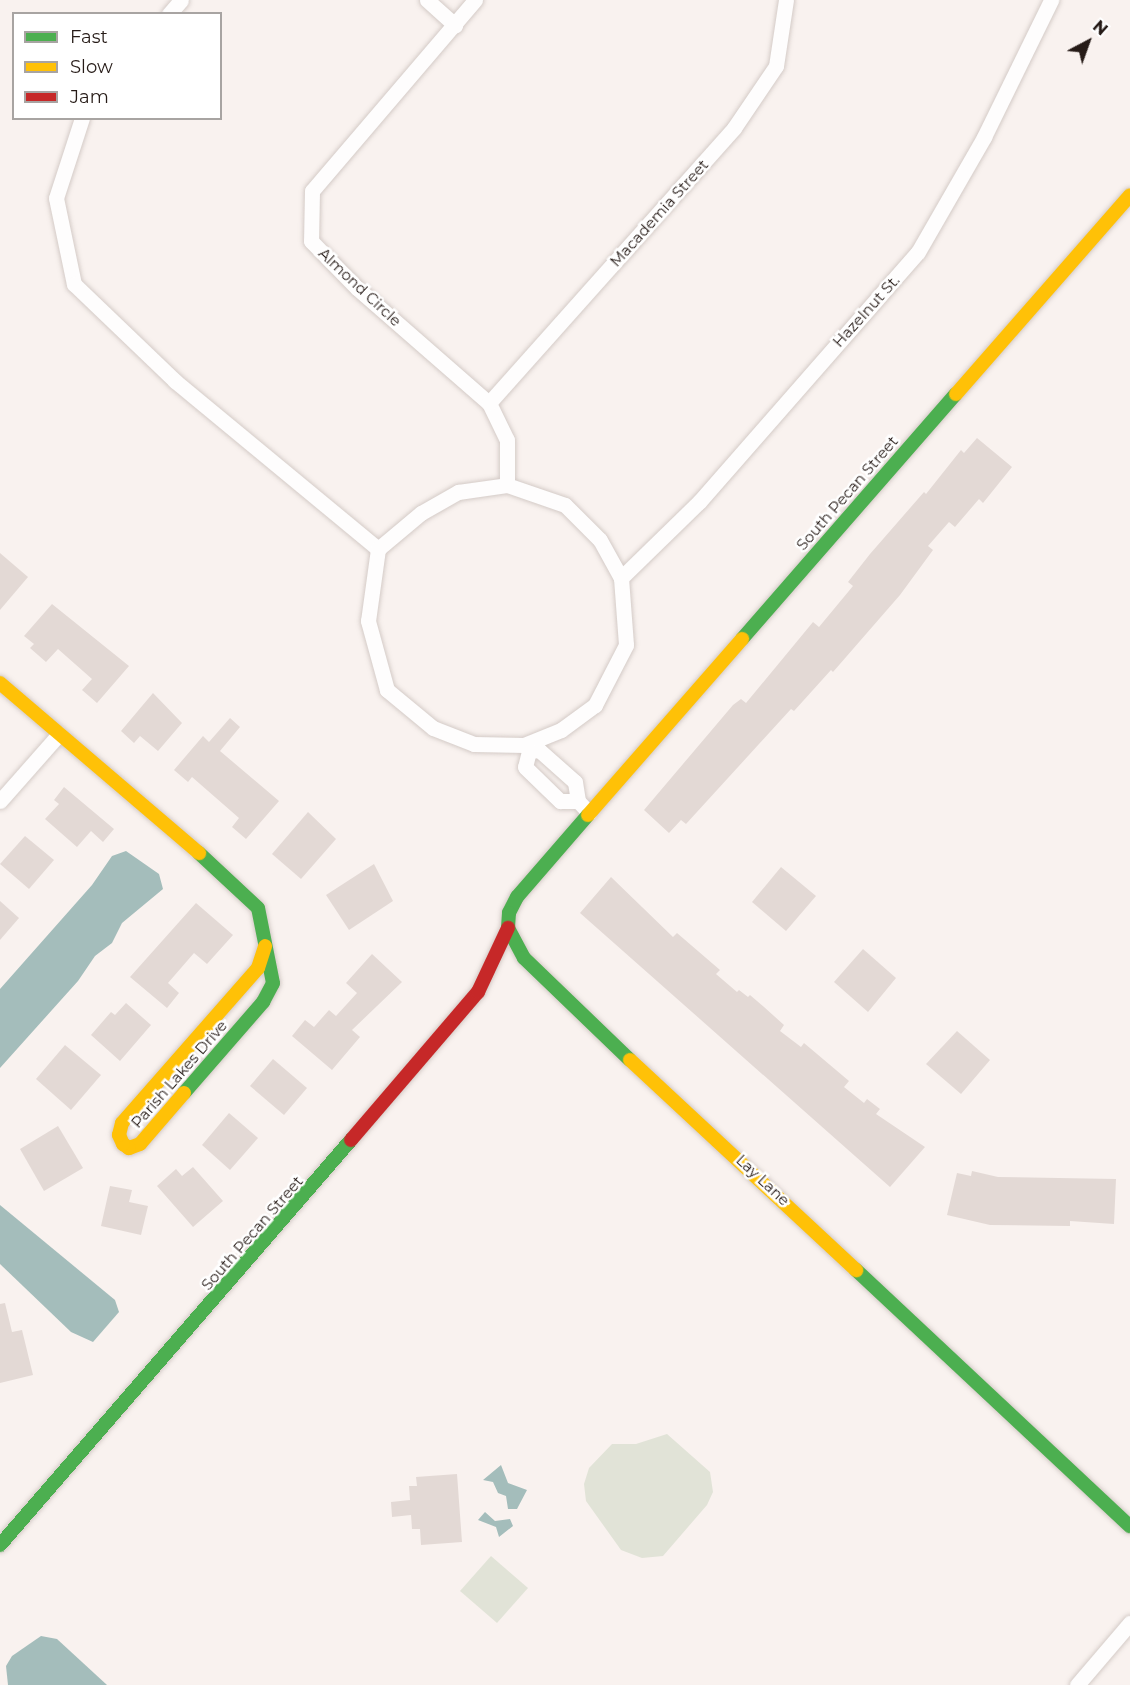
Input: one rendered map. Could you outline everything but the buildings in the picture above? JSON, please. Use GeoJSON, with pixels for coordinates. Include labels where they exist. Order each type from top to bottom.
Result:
{"type":"FeatureCollection","features":[{"type":"Feature","properties":{"kind":"street"},"geometry":{"type":"LineString","coordinates":[[171,12],[181,0]]}},
{"type":"Feature","properties":{"kind":"street"},"geometry":{"type":"LineString","coordinates":[[427,0],[455,25]]}},
{"type":"Feature","properties":{"kind":"street","name":"Almond Circle"},"geometry":{"type":"LineString","coordinates":[[475,0],[312,191],[311,241],[357,288],[489,403],[507,440],[507,485]]}},
{"type":"Feature","properties":{"kind":"street","name":"Macademia Street"},"geometry":{"type":"LineString","coordinates":[[489,403],[734,128],[776,66],[786,0]]}},
{"type":"Feature","properties":{"kind":"street","name":"Hazelnut St."},"geometry":{"type":"LineString","coordinates":[[621,578],[699,502],[918,252],[984,137],[1051,0]]}},
{"type":"Feature","properties":{"kind":"street"},"geometry":{"type":"LineString","coordinates":[[81,120],[56,198],[74,284],[175,381],[378,549]]}},
{"type":"Feature","properties":{"kind":"street","name":"South Pecan Street"},"geometry":{"type":"LineString","coordinates":[[589,813],[1130,195]]}},
{"type":"Feature","properties":{"kind":"street"},"geometry":{"type":"LineString","coordinates":[[508,928],[510,913],[517,897],[589,813],[578,801],[575,782],[539,750],[474,744],[443,732],[387,690],[368,621],[378,549],[421,513],[458,492],[507,485],[565,505],[600,540],[621,578],[626,645],[595,705],[561,730],[526,748]]}},
{"type":"Feature","properties":{"kind":"street","name":"Parish Lakes Drive"},"geometry":{"type":"LineString","coordinates":[[0,683],[244,892],[258,909],[273,983],[264,1002],[140,1144],[129,1148],[123,1144],[119,1136],[122,1123],[258,968],[265,946]]}},
{"type":"Feature","properties":{"kind":"street"},"geometry":{"type":"LineString","coordinates":[[0,801],[59,734]]}},
{"type":"Feature","properties":{"kind":"street"},"geometry":{"type":"LineString","coordinates":[[526,748],[525,767],[560,801],[578,801]]}},
{"type":"Feature","properties":{"kind":"street","name":"South Pecan Street"},"geometry":{"type":"LineString","coordinates":[[0,1545],[453,1023],[478,992],[508,928]]}},
{"type":"Feature","properties":{"kind":"street","name":"Lay Lane"},"geometry":{"type":"LineString","coordinates":[[508,928],[524,958],[580,1014],[1130,1526]]}},
{"type":"Feature","properties":{"kind":"street"},"geometry":{"type":"LineString","coordinates":[[1077,1685],[1130,1623]]}},
{"type":"Feature","properties":{"kind":"shaded area"},"geometry":{"type":"Polygon","coordinates":[[[667,1434],[710,1472],[713,1492],[707,1505],[663,1556],[642,1558],[621,1550],[586,1501],[584,1484],[589,1468],[612,1444],[636,1444],[667,1434]]]}},
{"type":"Feature","properties":{"kind":"shaded area"},"geometry":{"type":"Polygon","coordinates":[[[491,1556],[528,1588],[497,1623],[460,1591],[491,1556]]]}},
{"type":"Feature","properties":{"kind":"water"},"geometry":{"type":"Polygon","coordinates":[[[126,851],[159,874],[163,889],[122,923],[112,943],[95,956],[78,981],[0,1068],[0,989],[92,885],[112,856],[126,851]]]}},
{"type":"Feature","properties":{"kind":"water"},"geometry":{"type":"Polygon","coordinates":[[[0,1205],[115,1300],[119,1312],[93,1342],[71,1332],[0,1264],[0,1205]]]}},
{"type":"Feature","properties":{"kind":"water"},"geometry":{"type":"Polygon","coordinates":[[[501,1465],[508,1483],[527,1490],[517,1509],[508,1509],[506,1496],[498,1493],[493,1482],[483,1480],[501,1465]]]}},
{"type":"Feature","properties":{"kind":"water"},"geometry":{"type":"Polygon","coordinates":[[[485,1512],[495,1521],[510,1519],[513,1526],[499,1537],[496,1527],[478,1520],[485,1512]]]}},
{"type":"Feature","properties":{"kind":"water"},"geometry":{"type":"Polygon","coordinates":[[[41,1636],[57,1639],[107,1685],[8,1685],[6,1666],[12,1656],[41,1636]]]}},
{"type":"Feature","properties":{"kind":"traffic: fast"},"geometry":{"type":"LineString","coordinates":[[742,639],[956,394]]}},
{"type":"Feature","properties":{"kind":"traffic: fast"},"geometry":{"type":"LineString","coordinates":[[588,815],[517,897],[509,913],[508,928],[524,958],[630,1060]]}},
{"type":"Feature","properties":{"kind":"traffic: fast"},"geometry":{"type":"LineString","coordinates":[[184,1093],[263,1002],[273,983],[258,908],[199,853]]}},
{"type":"Feature","properties":{"kind":"traffic: fast"},"geometry":{"type":"LineString","coordinates":[[0,1545],[351,1140]]}},
{"type":"Feature","properties":{"kind":"traffic: fast"},"geometry":{"type":"LineString","coordinates":[[856,1270],[1130,1526]]}},
{"type":"Feature","properties":{"kind":"traffic: slow"},"geometry":{"type":"LineString","coordinates":[[956,394],[1130,195]]}},
{"type":"Feature","properties":{"kind":"traffic: slow"},"geometry":{"type":"LineString","coordinates":[[588,815],[742,639]]}},
{"type":"Feature","properties":{"kind":"traffic: slow"},"geometry":{"type":"LineString","coordinates":[[0,683],[199,853]]}},
{"type":"Feature","properties":{"kind":"traffic: slow"},"geometry":{"type":"LineString","coordinates":[[184,1093],[140,1144],[129,1148],[123,1144],[119,1135],[122,1123],[258,968],[265,946]]}},
{"type":"Feature","properties":{"kind":"traffic: slow"},"geometry":{"type":"LineString","coordinates":[[630,1060],[856,1270]]}},
{"type":"Feature","properties":{"kind":"traffic: jam"},"geometry":{"type":"LineString","coordinates":[[351,1140],[478,992],[508,928]]}}]}
